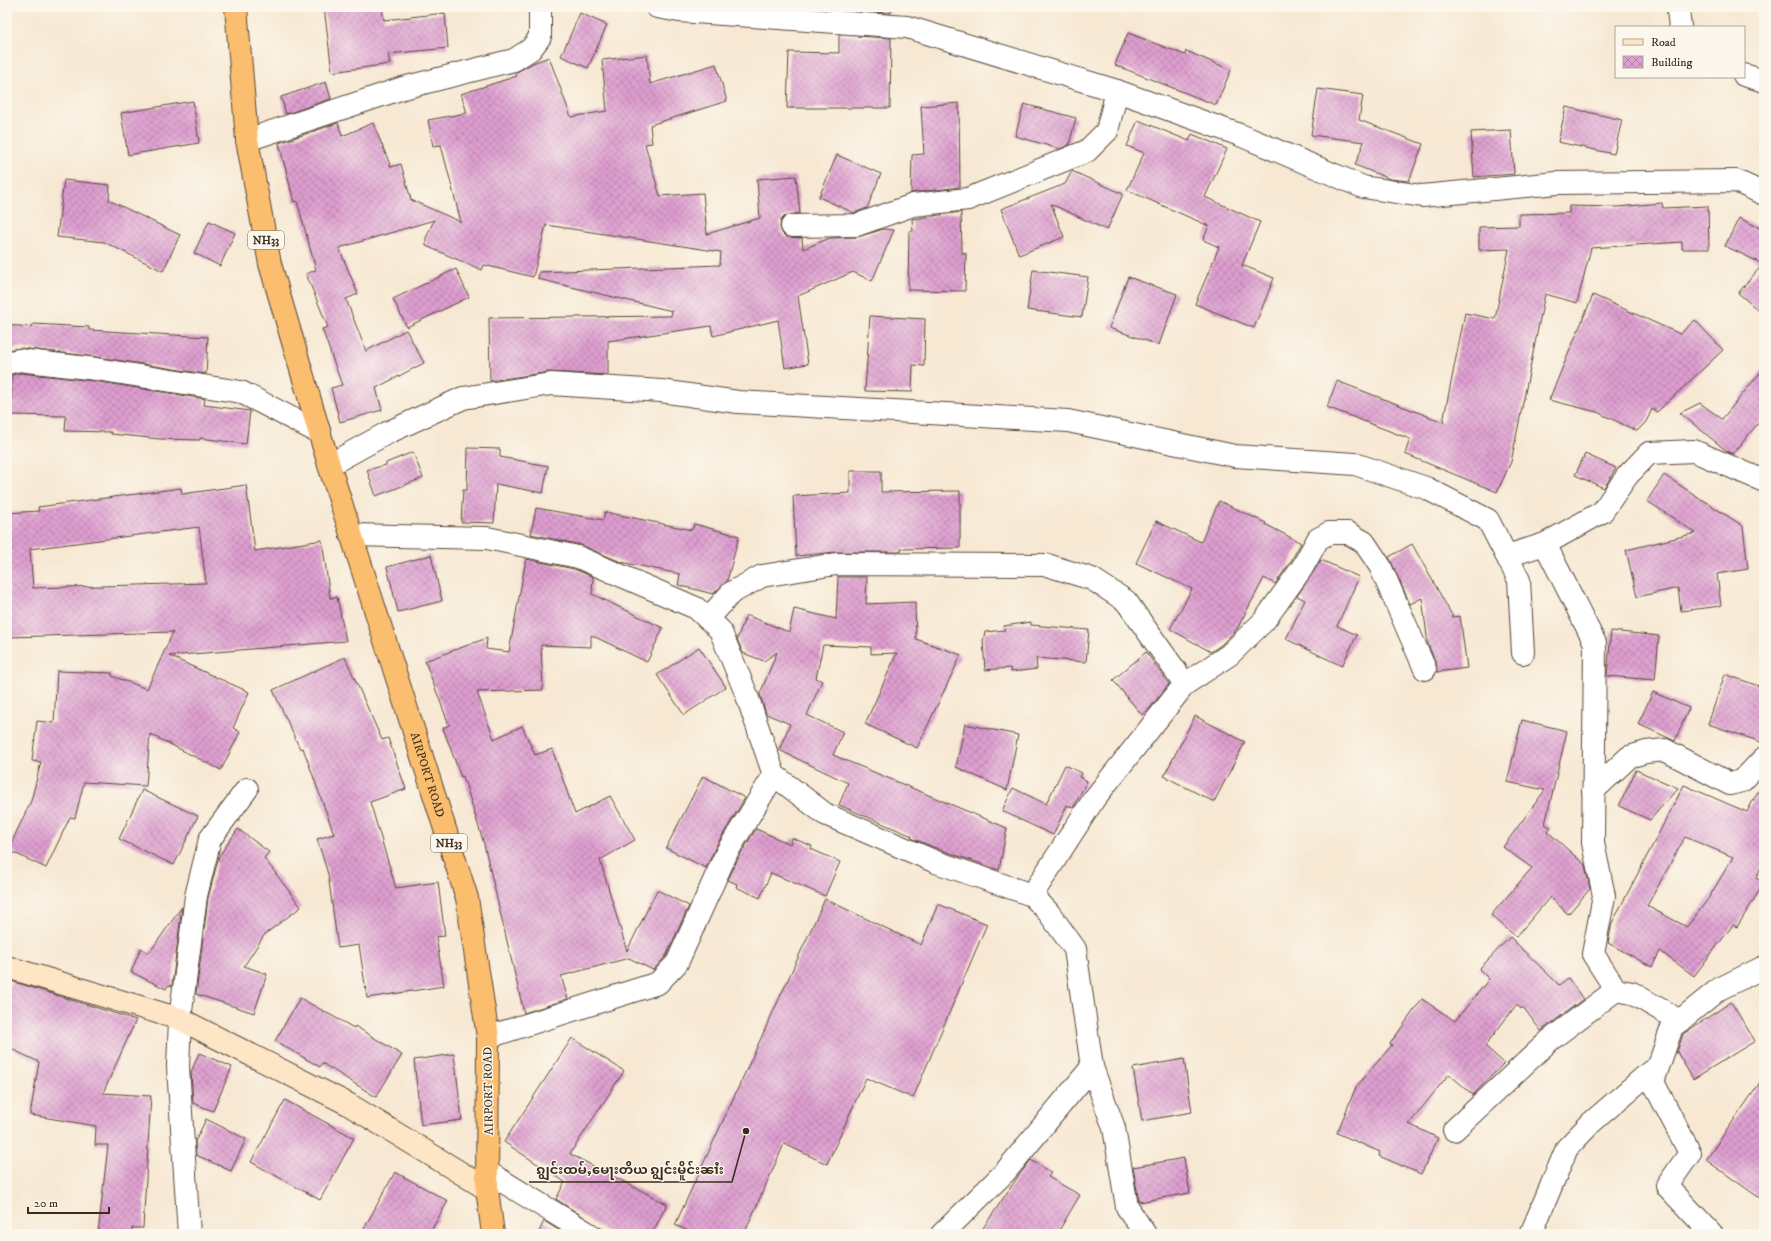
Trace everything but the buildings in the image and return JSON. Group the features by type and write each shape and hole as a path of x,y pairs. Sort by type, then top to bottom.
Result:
{"highway":[{"name":"NH33","path":"236,7 247,140 270,264 329,466"},
{"name":"AIRPORT ROAD","path":"329,466 467,898 488,1037 488,1181 493,1234"}],"street":[{"path":"247,140 403,88 514,60 531,49 540,37 540,7"},
{"path":"657,7 679,11 907,27 1117,91 1240,135 1363,187 1422,196 1557,183 1736,181 1764,194"},
{"path":"1745,75 1764,81"},
{"path":"792,226 857,225 913,205 968,200 1087,151 1107,131 1117,91"},
{"path":"7,363 19,360 89,368 241,392 320,433"},
{"path":"329,466 387,433 463,398 551,384 661,391 738,402 1068,421 1235,456 1355,464 1426,488 1488,520 1519,580 1524,653"},
{"path":"1507,556 1545,544 1602,512 1627,476 1649,453 1694,451 1764,482"},
{"path":"1032,895 1094,799 1185,684 1230,655 1264,621 1302,568 1318,539 1329,533 1348,533 1364,542 1380,566 1425,669"},
{"path":"351,535 487,538 578,557 696,608 720,630 746,693 774,775 825,814 936,862 1032,895 1049,913 1075,949 1092,1067 1114,1128 1127,1207 1145,1234"},
{"path":"1545,544 1595,643 1593,843 1604,896 1593,954 1616,990 1632,993 1680,1021"},
{"path":"708,619 731,593 762,576 836,564 1047,565 1092,579 1126,601 1185,684"},
{"path":"1593,791 1630,757 1646,752 1665,750 1730,784 1742,781 1764,758"},
{"path":"488,1037 658,983 677,963 727,852 774,775"},
{"path":"189,1234 178,1067 180,1019 196,896 210,840 247,789"},
{"path":"7,966 180,1019 348,1104 488,1181 589,1234"},
{"path":"1712,1234 1667,1186 1690,1154 1653,1082 1672,1027 1718,989 1764,967"},
{"path":"1454,1130 1550,1040 1616,990"},
{"path":"1531,1234 1568,1148 1592,1122 1658,1065"},
{"path":"942,1234 1005,1172 1092,1067"}],"place":[{"name":"ၵျွင်းထမ်ႇမေႃးတိယ ၵျွင်းမိူင်းၼၢႆး","path":"746,1131"}]}
